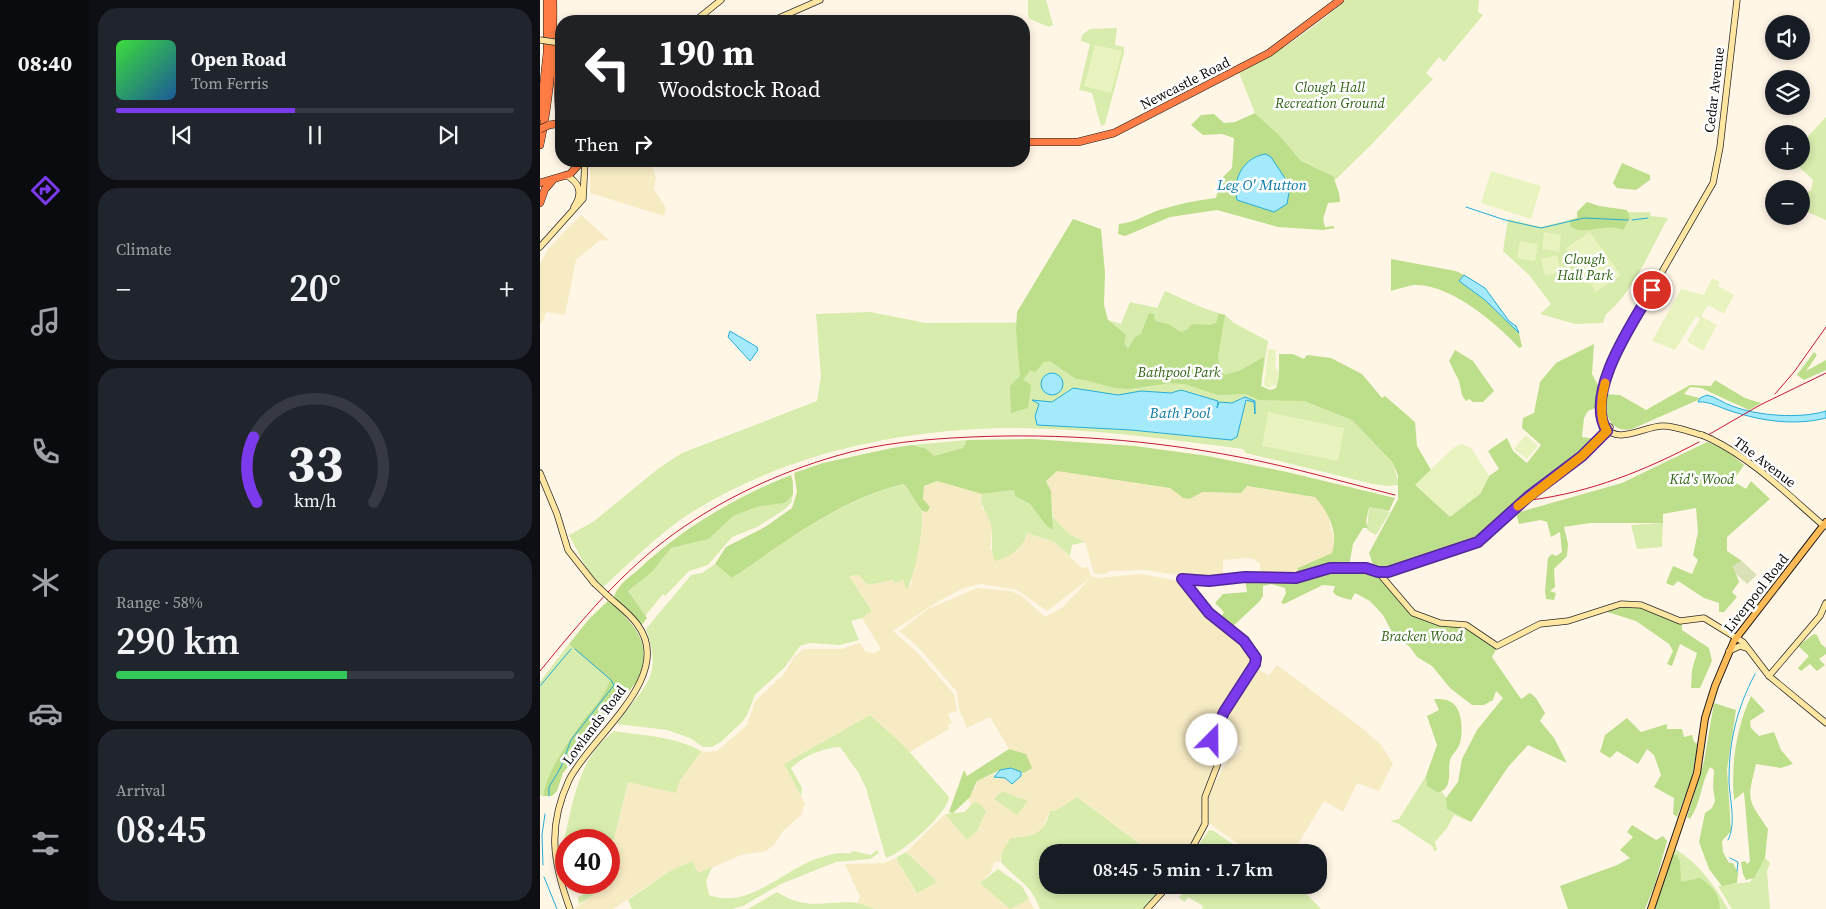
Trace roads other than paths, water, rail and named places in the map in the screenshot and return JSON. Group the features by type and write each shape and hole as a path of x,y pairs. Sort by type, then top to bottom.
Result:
{"highway":[{"path":"540,69 545,36 547,0"},
{"path":"540,117 546,53 547,0"},
{"path":"554,0 555,22"},
{"path":"540,145 546,120 552,56 554,0"},
{"name":"Newcastle Road","path":"1030,142 1078,142 1114,133 1269,53 1340,0"},
{"path":"540,129 555,124"},
{"path":"540,183 566,175 579,167"},
{"path":"540,203 546,187 554,179"}],"main road":[{"name":"Liverpool Road","path":"1651,909 1697,772 1705,718 1729,651 1736,637 1825,524"}],"street":[{"path":"702,15 721,0"},
{"path":"786,15 820,0"},
{"name":"Cedar Avenue","path":"1609,429 1603,415 1602,394 1611,364 1713,183 1720,147 1738,0"},
{"path":"540,40 555,42"},
{"path":"540,247 583,199 584,167"},
{"path":"566,175 577,184 580,193 579,199 567,217"},
{"name":"The Avenue","path":"1609,429 1625,435 1647,428 1664,426 1702,435 1733,450 1825,524"},
{"path":"1195,844 1205,824 1205,797 1218,760 1212,738 1224,712 1255,664 1256,658 1244,641 1209,613 1182,579 1209,581 1245,577 1291,578 1330,568 1366,568 1378,572 1404,567 1478,542 1529,496 1582,456 1609,429"},
{"name":"Lowlands Road","path":"540,472 542,484 557,514 568,550 594,583 641,630 648,652 641,684 579,763 561,800 554,849 556,869 570,909"},
{"path":"1378,572 1412,614 1440,623 1466,625 1497,646 1540,624 1568,621 1621,604 1641,606 1680,621 1704,618 1736,637 1750,650 1769,676 1826,723"},
{"path":"1769,676 1820,616 1826,603"},
{"path":"1729,651 1740,646 1750,650"},
{"path":"1147,909 1161,894"}],"water":[{"name":"Leg O' Mutton","path":"1266,154 1271,157 1290,186 1287,204 1274,212 1237,200 1236,184 1241,170 1251,159"},
{"path":"1464,275 1485,288 1509,321 1516,326 1519,333 1485,300 1459,281"},
{"path":"730,331 757,347 758,350 750,361 728,337"},
{"path":"1052,373 1060,376 1063,384 1060,392 1052,395 1044,392 1041,384 1044,376"},
{"name":"Bath Pool","path":"1073,388 1118,395 1141,391 1171,393 1181,390 1218,401 1217,408 1219,402 1232,403 1245,397 1255,401 1255,414 1254,402 1246,400 1237,437 1231,440 1131,430 1037,425 1035,416 1039,404 1032,400 1052,402"},
{"path":"1707,395 1732,406 1754,412 1792,416 1826,411 1826,418 1802,422 1766,420 1698,402 1700,398"},
{"path":"1011,768 1021,772 1021,776 1012,784 1005,778 994,777 1000,770"}],"waterway":[{"path":"1466,207 1505,220 1541,228 1584,218 1628,220"},
{"path":"1632,220 1648,218"},
{"path":"540,686 571,649"},
{"path":"549,796 549,787 561,767 571,740 614,685 611,680 575,649"},
{"path":"1728,840 1732,826 1729,779 1732,738 1743,699 1755,674"},
{"path":"543,865 542,835 545,814"},
{"path":"1730,858 1738,862 1737,871"},
{"path":"544,877 557,909"}],"railway":[{"path":"1775,394 1794,372 1826,327"},
{"path":"1708,435 1760,405 1826,373"},
{"path":"540,671 587,615 620,580 656,548 694,520 732,498 793,470 869,448 920,440 971,437 1038,436 1106,439 1173,446 1239,457 1395,495"},
{"path":"1531,500 1576,492 1597,486 1639,471 1699,442"}],"park label":[{"name":"Clough Hall Recreation Ground","path":"1330,95"},
{"name":"Clough Hall Park","path":"1585,268"},
{"name":"Bathpool Park","path":"1179,372"},
{"name":"Kid's Wood","path":"1702,479"},
{"name":"Bracken Wood","path":"1422,636"}]}
